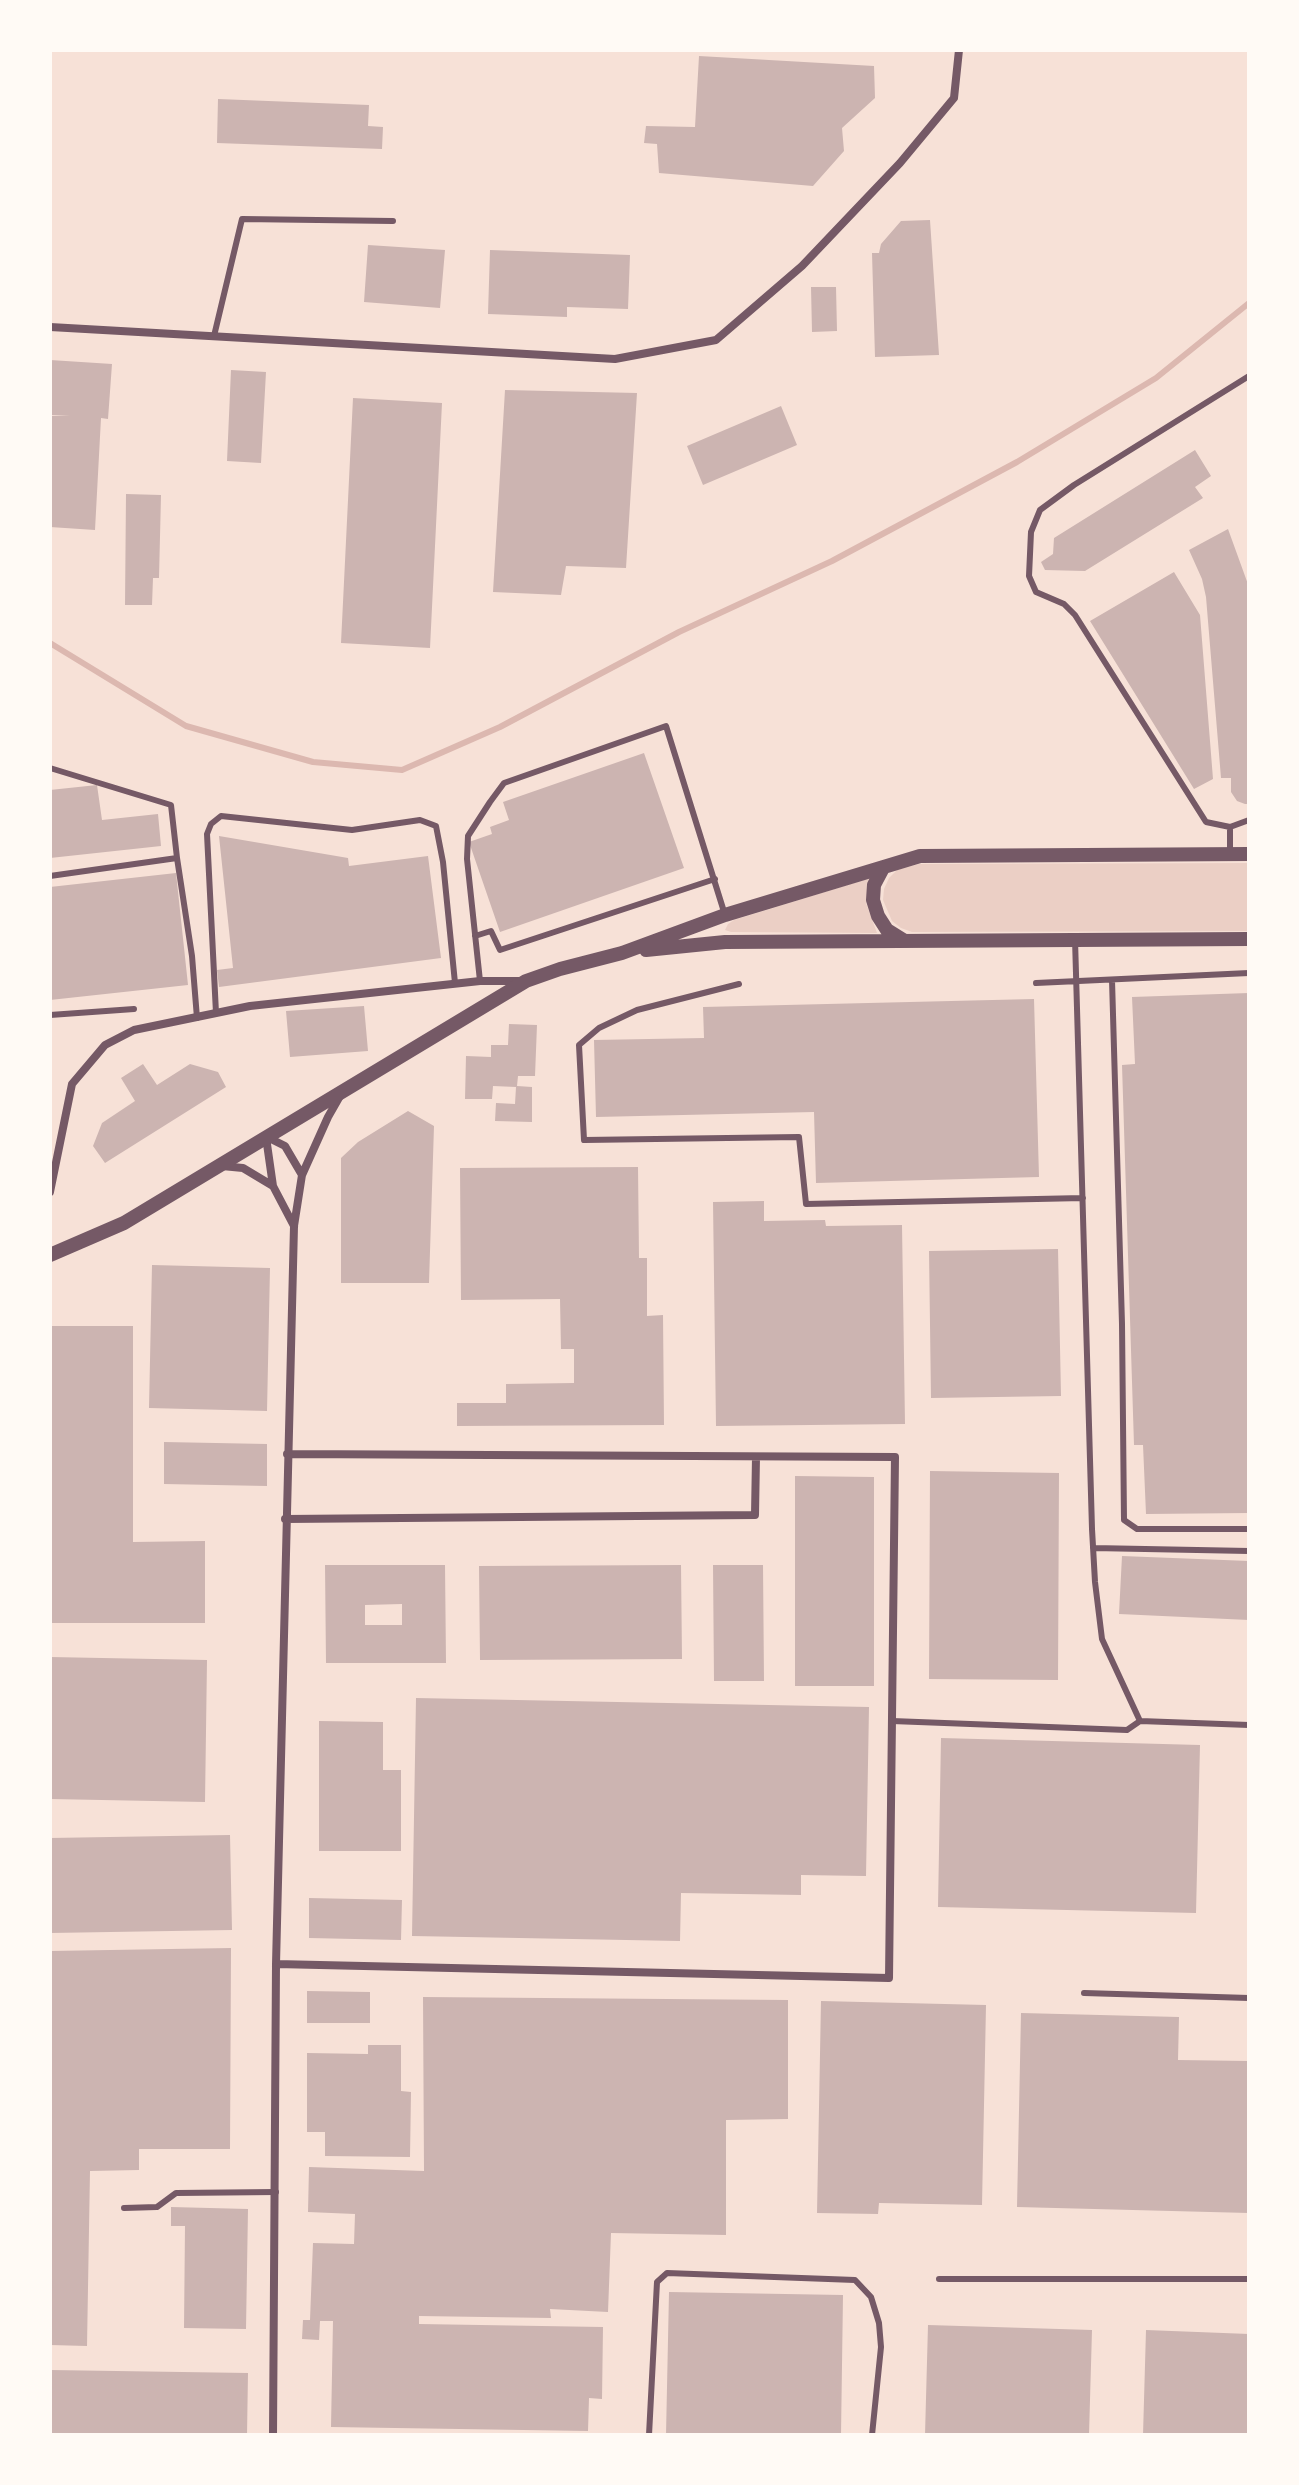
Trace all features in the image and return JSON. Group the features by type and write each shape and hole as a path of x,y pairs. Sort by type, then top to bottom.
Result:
{"street":[{"path":"50,327 615,359 716,340 802,266 918,141 954,98 959,50"},
{"path":"50,1255 124,1223 526,981 622,953 725,915 920,856 1249,854"},
{"path":"883,868 874,885 873,900 887,930 903,940"},
{"path":"622,953 725,942 1249,939"},
{"path":"50,1192 72,1084 105,1045 134,1030 250,1006 455,983 526,981"},
{"path":"273,2435 276,1964 294,1226 302,1175 328,1117 345,1089"},
{"path":"266,1137 285,1146 302,1175"},
{"path":"266,1137 273,1186 294,1226"},
{"path":"217,1166 243,1168 273,1186"},
{"path":"276,1964 889,1978 895,1457 287,1454"},
{"path":"285,1519 755,1515 756,1457"}],"lane":[{"path":"214,336 242,219 393,221"},
{"path":"1249,376 1074,485 1040,510 1031,532 1029,576 1036,592 1064,604 1075,615 1206,822 1230,827 1249,820"},
{"path":"480,981 467,859 468,836 504,783 666,726 725,915"},
{"path":"50,768 171,805 192,956 197,1018"},
{"path":"216,1013 207,834 211,824 221,816 352,830 420,820 436,826 443,862 455,983"},
{"path":"1230,827 1230,854"},
{"path":"50,876 177,858"},
{"path":"475,936 491,931 500,950 715,879"},
{"path":"1075,939 1093,1548 1102,1639 1140,1721"},
{"path":"1036,983 1249,973"},
{"path":"1112,980 1124,1520 1137,1529 1249,1529"},
{"path":"739,984 637,1010 599,1028 579,1045 584,1140 799,1137 806,1204 1083,1198"},
{"path":"50,1015 134,1009"},
{"path":"1093,1548 1249,1551"},
{"path":"892,1721 1127,1730 1140,1721 1249,1725"},
{"path":"1084,1993 1249,1998"},
{"path":"124,2208 157,2207 176,2193 276,2192"},
{"path":"649,2435 657,2282 667,2273 684,2273 855,2280 871,2297 879,2323 881,2347 872,2435"},
{"path":"939,2279 1249,2279"}],"shaded area":[{"path":"1249,863 1249,931 912,932 892,921 883,900 889,878 897,870 919,864"},
{"path":"870,878 866,903 877,933 725,930 734,920"}],"building":[{"path":"699,56 874,66 875,98 842,128 844,151 813,186 659,173 657,144 644,143 646,126 695,127"},
{"path":"218,99 369,105 368,126 383,127 382,149 217,143"},
{"path":"930,220 939,355 875,357 872,253 879,253 881,244 901,221"},
{"path":"368,245 445,250 440,308 364,302"},
{"path":"490,250 630,255 628,309 567,307 567,317 488,314"},
{"path":"811,287 836,287 837,331 812,332"},
{"path":"50,360 112,364 108,419 101,418 95,530 50,527 50,416 70,416 50,415"},
{"path":"231,370 266,372 261,463 227,461"},
{"path":"505,390 637,393 626,568 566,566 561,595 493,592"},
{"path":"353,398 442,403 430,648 341,643"},
{"path":"781,406 797,445 703,485 687,446"},
{"path":"1195,450 1211,476 1195,487 1203,498 1085,571 1045,570 1041,562 1053,554 1054,538"},
{"path":"126,494 161,495 159,578 153,578 152,605 125,605"},
{"path":"1228,529 1249,587 1249,804 1237,801 1231,792 1231,778 1221,778 1206,597 1189,550"},
{"path":"1174,572 1200,615 1213,779 1194,789 1090,621"},
{"path":"644,753 684,868 500,932 469,842 492,834 490,827 509,820 503,802"},
{"path":"97,785 102,820 158,814 161,846 50,858 50,790"},
{"path":"219,836 348,858 349,866 428,856 441,958 219,987 217,970 233,968"},
{"path":"176,873 188,985 50,1000 50,887"},
{"path":"1249,993 1249,1513 1146,1514 1143,1445 1134,1445 1122,1065 1135,1064 1132,997"},
{"path":"1034,999 1039,1177 816,1183 814,1112 596,1117 594,1040 704,1038 703,1007"},
{"path":"364,1006 368,1051 290,1057 286,1011"},
{"path":"509,1024 537,1025 535,1076 518,1076 517,1086 532,1087 532,1122 495,1121 496,1103 515,1104 516,1087 493,1086 492,1099 465,1099 466,1056 491,1057 491,1045 508,1045"},
{"path":"143,1064 157,1085 190,1064 218,1072 226,1087 105,1163 93,1146 102,1123 135,1101 121,1078"},
{"path":"408,1111 434,1126 429,1283 341,1283 341,1158 358,1142"},
{"path":"638,1167 639,1258 647,1258 647,1316 663,1315 664,1425 457,1426 457,1403 506,1403 506,1384 574,1383 574,1349 561,1349 560,1299 461,1300 460,1168"},
{"path":"764,1201 764,1221 825,1220 826,1226 902,1225 905,1424 716,1426 713,1202"},
{"path":"1058,1249 1061,1396 931,1398 929,1251"},
{"path":"152,1265 270,1268 267,1411 149,1408"},
{"path":"50,1326 133,1326 133,1542 205,1541 205,1623 50,1623"},
{"path":"164,1442 267,1444 267,1486 164,1484"},
{"path":"930,1471 1059,1473 1058,1680 929,1679"},
{"path":"795,1476 874,1477 874,1686 795,1686"},
{"path":"1122,1556 1249,1561 1249,1620 1119,1614"},
{"path":"325,1565 445,1565 446,1663 326,1663","holes":["402,1604 402,1625 365,1625 365,1605"]},
{"path":"681,1565 682,1659 480,1660 479,1566"},
{"path":"713,1565 763,1565 764,1681 714,1681"},
{"path":"50,1657 207,1660 205,1802 50,1799"},
{"path":"416,1698 869,1707 866,1876 801,1875 801,1895 681,1893 680,1941 412,1936"},
{"path":"319,1721 383,1722 383,1770 401,1770 401,1851 319,1851"},
{"path":"941,1738 1200,1745 1196,1913 938,1907"},
{"path":"230,1835 232,1930 50,1933 50,1838"},
{"path":"309,1898 402,1900 401,1940 309,1938"},
{"path":"231,1948 230,2149 139,2149 139,2170 90,2171 87,2346 50,2345 50,1951"},
{"path":"307,1991 370,1992 370,2023 307,2023"},
{"path":"423,1997 788,2000 788,2119 726,2120 726,2235 611,2233 608,2312 550,2309 551,2318 419,2316 419,2324 603,2327 602,2399 589,2398 588,2431 331,2427 333,2321 320,2321 319,2340 302,2339 303,2320 310,2320 313,2243 354,2244 355,2214 308,2212 309,2167 424,2171"},
{"path":"821,2001 986,2005 982,2205 879,2203 878,2214 817,2213"},
{"path":"1021,2013 1179,2017 1178,2060 1249,2061 1249,2213 1017,2207"},
{"path":"368,2045 401,2045 401,2091 411,2092 410,2157 325,2156 325,2132 307,2132 307,2053 368,2054"},
{"path":"171,2207 248,2209 246,2329 184,2328 185,2226 171,2226"},
{"path":"669,2292 843,2295 841,2435 666,2435"},
{"path":"928,2325 1092,2330 1089,2435 925,2435"},
{"path":"1146,2330 1249,2334 1249,2435 1143,2435"},
{"path":"50,2370 248,2373 247,2435 50,2435"}],"waterway":[{"path":"50,643 186,726 313,762 402,770 500,727 679,632 832,561 1017,462 1156,378 1249,303"}]}
